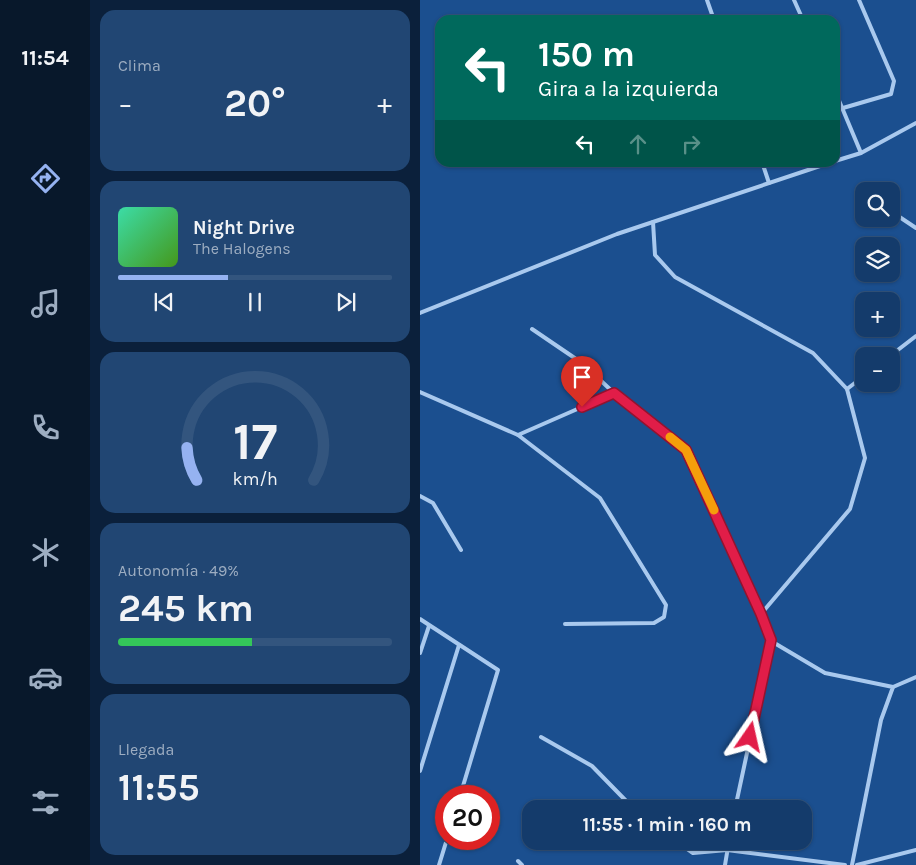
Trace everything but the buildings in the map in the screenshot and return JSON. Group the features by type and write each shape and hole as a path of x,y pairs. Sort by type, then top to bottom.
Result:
{"lane":[{"path":"707,0 712,15"},
{"path":"794,0 801,15"},
{"path":"843,108 891,94 894,81 859,0"},
{"path":"840,102 861,153"},
{"path":"840,160 861,153 916,123"},
{"path":"764,167 770,183"},
{"path":"420,313 617,234 818,167"},
{"path":"900,217 916,228"},
{"path":"653,222 655,255 675,278 813,353 847,389 866,458 850,509 761,614"},
{"path":"532,329 582,362 614,393 686,450 761,614 771,640 738,800"},
{"path":"900,348 916,336"},
{"path":"847,389 855,383"},
{"path":"420,392 518,435 600,498 666,605 664,617 654,623 565,624"},
{"path":"518,435 614,393"},
{"path":"420,496 433,503 461,550"},
{"path":"420,619 498,670 463,785"},
{"path":"420,653 429,626"},
{"path":"771,640 825,673 893,687 916,677"},
{"path":"420,771 459,645"},
{"path":"852,865 881,720 893,687"},
{"path":"540,738 592,766 625,800"},
{"path":"439,865 444,850"},
{"path":"688,850 693,854 727,850 845,865"},
{"path":"724,865 727,850"},
{"path":"857,865 916,850"},
{"path":"518,861 522,865"}],"slow traffic":[{"path":"670,437 686,450 714,510"}],"route":[{"path":"582,407 614,393 686,450 771,640 750,737"}]}
